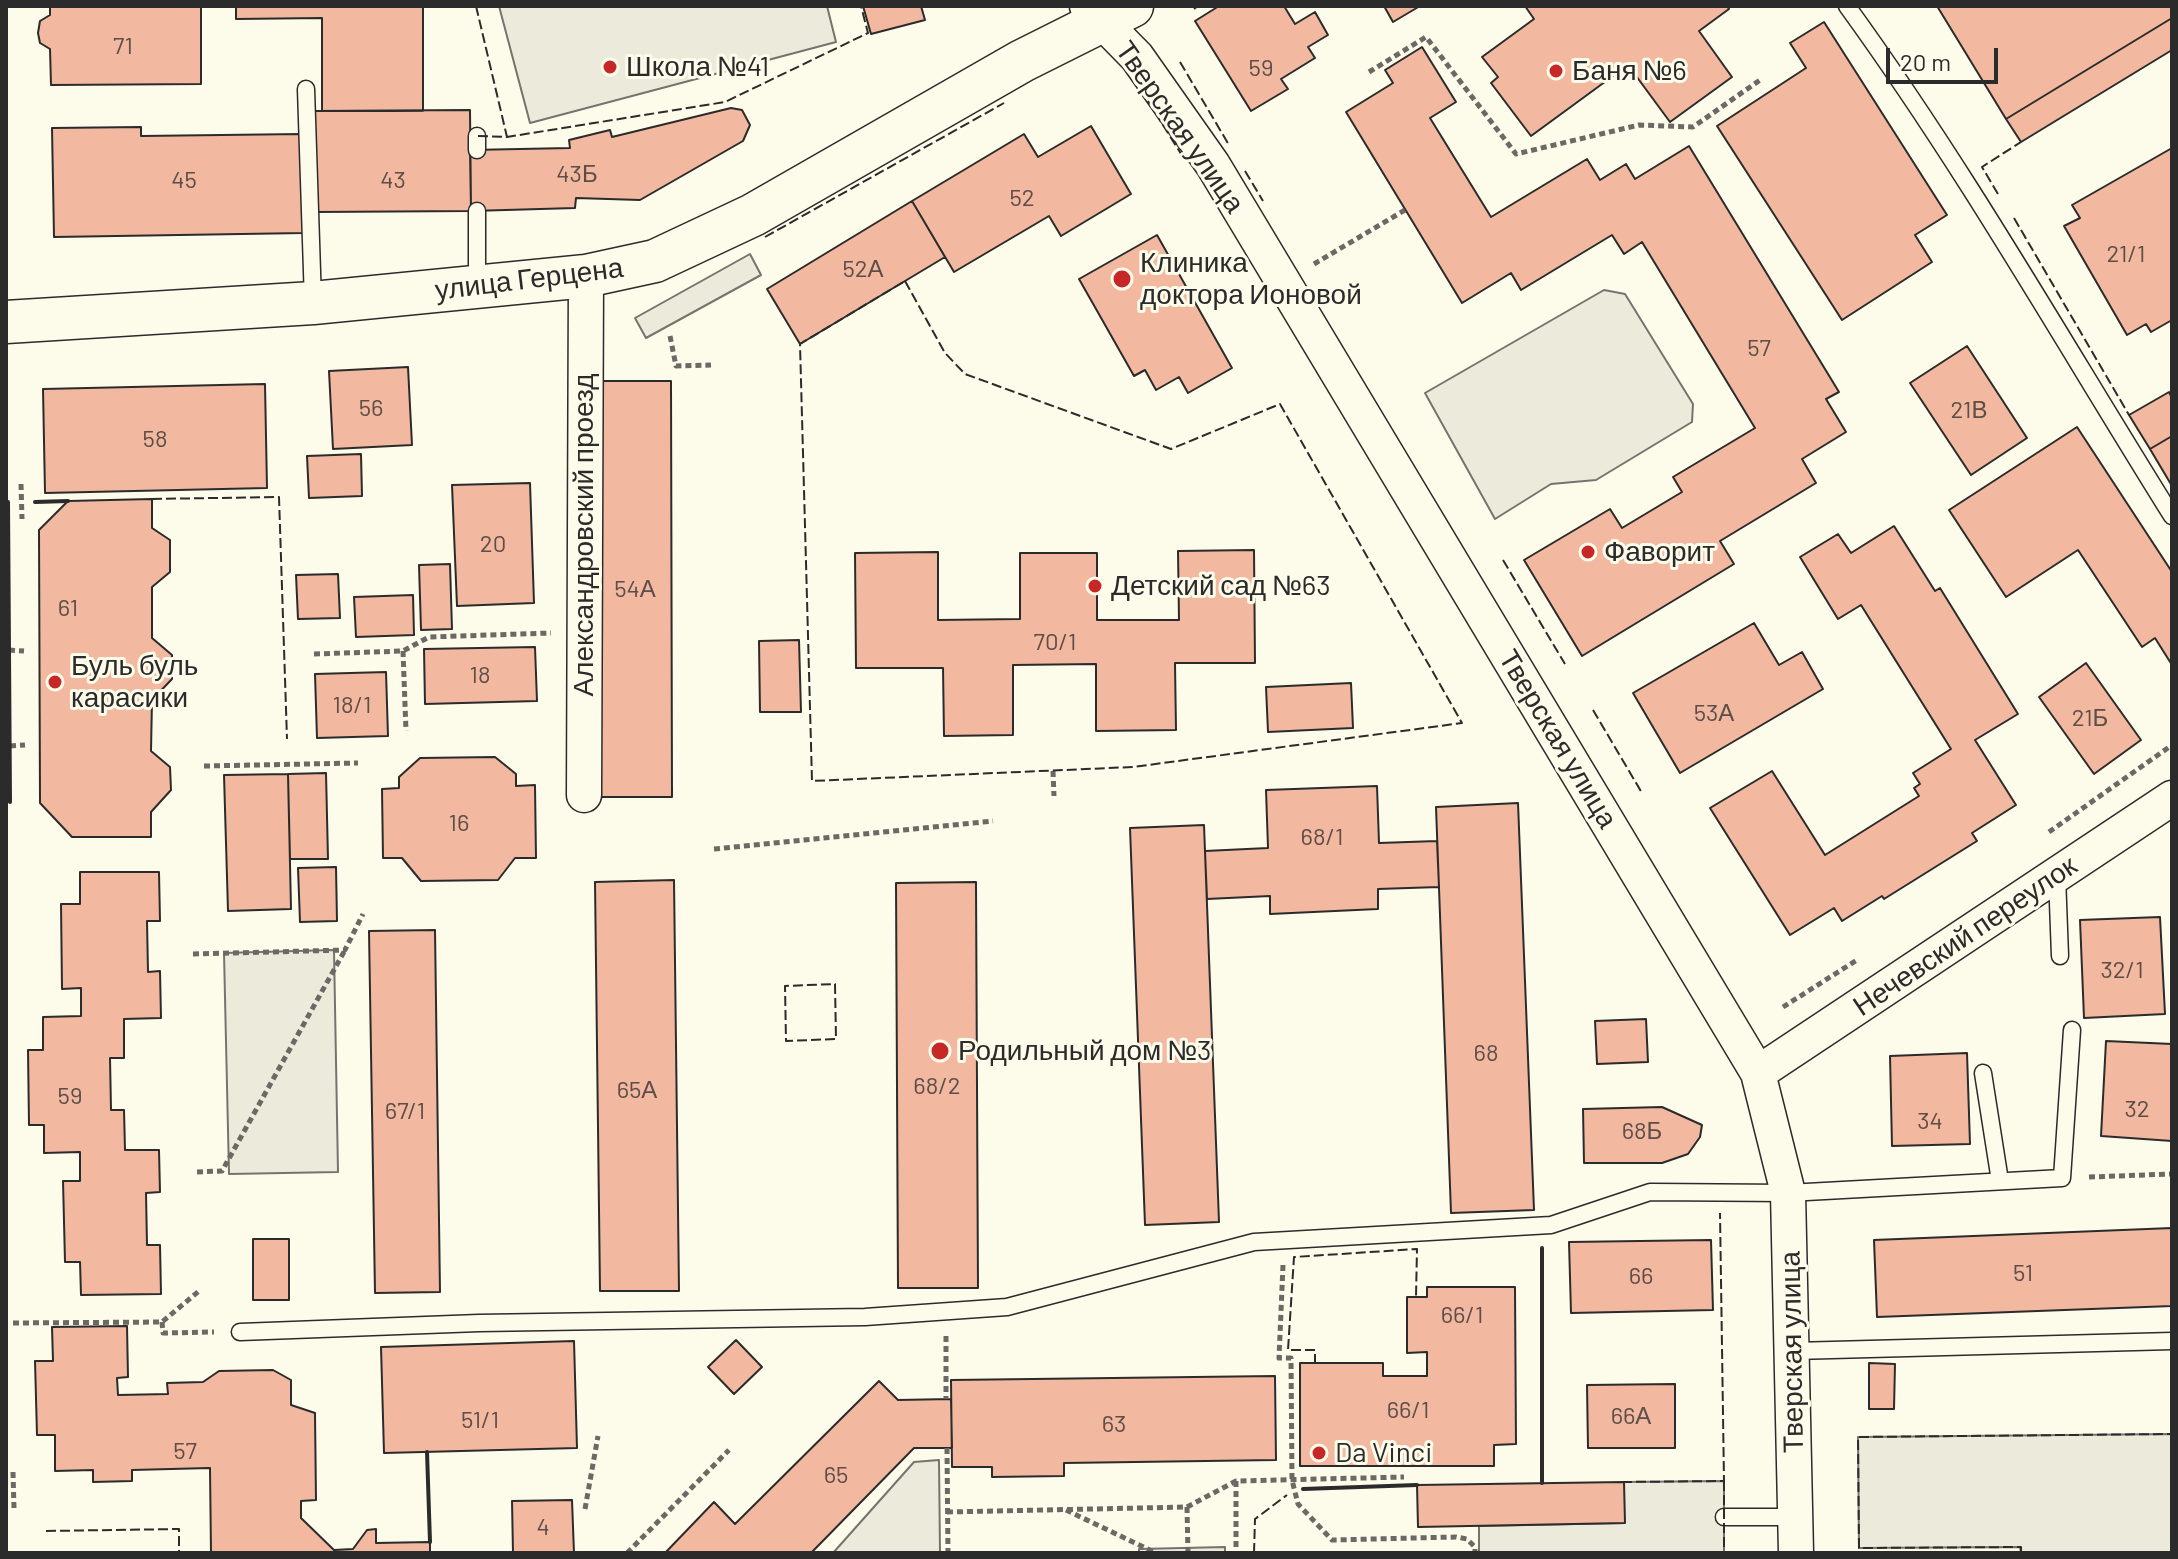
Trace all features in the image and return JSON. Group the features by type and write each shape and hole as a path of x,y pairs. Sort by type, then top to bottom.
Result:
{"street":[{"name":"улица Герцена","path":"6,322 313,303 586,276 655,261 753,215 1108,11"},
{"name":"Тверская улица","path":"1108,11 1213,165 1758,1073 1788,1193 1794,1351 1796,1553"},
{"name":"Александровский проезд","path":"584,795 586,276"},
{"name":"Нечевский переулок","path":"1758,1073 2172,798"}],"lane":[{"path":"1847,6 1918,105 1989,215 2172,516"},
{"path":"306,89 313,303"},
{"path":"477,211 477,287"},
{"path":"2057,874 2060,956"},
{"path":"240,1332 479,1323 865,1317 1007,1307 1254,1242 1551,1225 1650,1192 1788,1193 2062,1178 2072,1030"},
{"path":"1983,1073 2000,1181"},
{"path":"1794,1351 2172,1341"},
{"path":"1724,1517 1795,1517"}],"path":[{"path":"1369,72 1426,37 1516,154 1639,125 1693,127 1760,80"},
{"path":"1314,264 1405,210"},
{"path":"670,336 676,366 711,365"},
{"path":"21,484 22,519"},
{"path":"314,654 403,651 429,637 584,632"},
{"path":"9,650 24,651"},
{"path":"403,651 406,731"},
{"path":"10,746 25,745"},
{"path":"2047,834 2172,745"},
{"path":"204,766 358,763"},
{"path":"1053,771 1054,796"},
{"path":"714,849 993,821"},
{"path":"197,1172 222,1171 363,914"},
{"path":"193,954 345,950"},
{"path":"1783,1007 1863,956"},
{"path":"2115,1176 2172,1174"},
{"path":"1284,1241 1279,1358 1291,1358 1292,1480 1298,1504 1332,1540 1456,1537 1467,1539 1475,1547 1475,1553"},
{"path":"13,1323 162,1322 199,1291"},
{"path":"945,1311 946,1399"},
{"path":"162,1322 163,1333 240,1332"},
{"path":"585,1509 598,1436"},
{"path":"947,1448 948,1553"},
{"path":"627,1553 729,1450"},
{"path":"13,1472 14,1508"},
{"path":"947,1512 1187,1507 1236,1481 1404,1477"},
{"path":"1236,1481 1236,1553"},
{"path":"1187,1507 1188,1553"},
{"path":"1065,1510 1156,1553"}],"shaded area":[{"path":"499,6 827,6 836,42 530,123"},
{"path":"750,254 761,275 646,338 635,318"},
{"path":"1604,290 1625,294 1693,404 1692,422 1596,480 1551,484 1495,519 1425,393"},
{"path":"6,529 10,802 6,802"},
{"path":"334,950 338,1172 229,1174 224,953"},
{"path":"2172,1434 2172,1553 2021,1553 2020,1547 1859,1548 1858,1437"},
{"path":"939,1460 940,1553 833,1553 914,1462"},
{"path":"1724,1481 1724,1553 1479,1553 1479,1526 1624,1523 1624,1482"},
{"path":"1225,1547 1225,1553 1139,1553 1139,1549"}],"building":[{"path":"50,6 201,6 201,84 51,85 50,49 40,43 38,33 40,21 50,15"},
{"path":"236,6 423,6 423,111 322,111 322,18 236,19"},
{"path":"863,6 921,6 925,20 871,34"},
{"path":"1219,6 1284,6 1295,24 1315,12 1328,35 1308,47 1315,58 1281,79 1288,89 1251,111 1195,21"},
{"path":"1384,6 1420,6 1393,22"},
{"name":"Баня №6","path":"1525,6 1727,6 1729,9 1699,31 1732,77 1670,122 1628,65 1531,136 1491,83 1498,77 1482,57 1534,19"},
{"path":"1937,6 2172,6 2172,18 2006,119"},
{"path":"2172,18 2172,50 2021,142 2006,119"},
{"path":"1824,22 1947,215 1915,235 1932,262 1842,320 1717,126 1806,68 1790,43"},
{"path":"1422,47 1456,102 1430,118 1491,217 1587,159 1600,180 1626,164 1635,179 1689,146 1839,392 1826,399 1846,432 1802,459 1816,483 1720,541 1734,564 1582,656 1524,560 1610,509 1622,528 1682,492 1673,477 1755,428 1642,242 1624,254 1612,235 1521,290 1511,273 1462,303 1346,112 1393,83 1385,70"},
{"path":"731,108 742,110 750,125 743,141 640,200 576,198 575,208 471,211 470,150 570,148 569,140 610,130 612,137"},
{"path":"470,110 471,211 315,212 314,111"},
{"path":"1091,126 1131,194 1061,236 1049,216 954,272 912,201 1024,134 1038,157"},
{"path":"141,127 141,136 302,134 304,233 54,237 52,128"},
{"path":"2172,148 2172,320 2151,332 2146,324 2127,335 2064,226 2080,218 2072,205"},
{"path":"912,201 945,257 800,344 767,289"},
{"path":"1157,235 1232,368 1188,393 1179,377 1156,390 1145,370 1134,376 1079,279"},
{"path":"1967,346 2027,438 1971,475 1910,383"},
{"path":"408,367 412,445 333,449 329,371"},
{"path":"598,381 671,381 672,797 599,797"},
{"path":"265,384 267,488 45,493 43,389"},
{"path":"2169,392 2172,398 2172,436 2150,449 2129,415"},
{"path":"2077,427 2172,572 2172,665 2155,638 2142,647 2078,550 2006,597 1949,510"},
{"path":"2172,436 2172,486 2150,449"},
{"path":"361,454 362,496 309,498 307,456"},
{"path":"530,483 534,603 457,606 452,485"},
{"path":"152,499 152,528 170,540 170,572 152,587 152,638 172,655 172,679 152,700 151,751 170,767 171,790 151,812 151,837 72,837 40,803 39,530 68,501"},
{"path":"1894,526 1935,591 1940,588 2018,714 1975,740 2016,805 1972,833 1977,841 1884,899 1882,896 1842,921 1834,908 1790,935 1710,808 1772,771 1825,855 1919,796 1914,788 1920,784 1913,773 1951,749 1861,605 1838,619 1800,557 1838,534 1851,553"},
{"path":"1254,550 1255,663 1175,663 1176,730 1096,731 1096,664 1013,665 1013,735 944,736 943,668 856,668 855,553 938,552 938,620 1020,619 1020,553 1097,553 1097,620 1179,620 1178,551"},
{"path":"450,564 452,629 421,630 419,565"},
{"path":"338,574 340,618 298,619 296,575"},
{"path":"413,595 414,635 356,637 354,597"},
{"path":"1754,623 1779,665 1802,652 1823,689 1680,773 1633,693"},
{"path":"799,640 801,712 760,712 759,641"},
{"path":"535,647 537,701 425,704 424,649"},
{"path":"2086,663 2141,740 2094,774 2039,697"},
{"path":"386,672 388,736 317,738 315,674"},
{"path":"1351,683 1353,728 1268,732 1266,687"},
{"path":"495,757 516,774 516,786 535,785 536,858 515,858 498,880 421,881 402,858 383,858 382,789 399,788 399,777 420,758"},
{"path":"326,773 328,859 290,859 288,774"},
{"path":"288,774 291,909 228,911 224,775"},
{"path":"1377,786 1379,843 1437,841 1439,887 1378,889 1378,909 1270,914 1270,896 1207,899 1205,851 1268,848 1266,790"},
{"path":"1518,803 1534,1210 1451,1213 1436,807"},
{"path":"1204,825 1219,1222 1145,1225 1130,828"},
{"path":"336,867 337,921 300,922 298,868"},
{"path":"80,872 159,872 160,921 147,921 148,972 160,971 161,1018 124,1019 124,1058 110,1058 111,1110 124,1110 125,1150 159,1150 160,1192 146,1193 147,1245 160,1245 161,1294 81,1295 80,1262 65,1262 63,1181 80,1181 80,1152 44,1153 44,1125 29,1125 28,1050 43,1050 43,1017 81,1016 81,988 62,989 61,904 80,904"},
{"path":"674,880 679,1291 600,1291 595,882"},
{"path":"976,882 978,1288 898,1288 896,883"},
{"path":"2160,917 2165,1014 2084,1018 2080,920"},
{"path":"435,930 440,1292 375,1293 369,931"},
{"path":"1646,1019 1648,1062 1597,1064 1595,1021"},
{"path":"2106,1041 2172,1044 2172,1141 2101,1136"},
{"path":"1967,1053 1970,1144 1892,1146 1890,1056"},
{"path":"1662,1107 1702,1125 1700,1137 1688,1154 1662,1163 1584,1163 1583,1109"},
{"path":"2172,1228 2172,1306 1877,1317 1874,1240"},
{"path":"253,1239 289,1239 289,1300 253,1300"},
{"path":"1711,1240 1713,1310 1571,1313 1569,1242"},
{"path":"1427,1287 1515,1287 1516,1444 1494,1445 1494,1466 1300,1466 1300,1363 1383,1363 1383,1376 1427,1376 1427,1352 1407,1353 1407,1297 1427,1297"},
{"path":"127,1326 128,1377 117,1378 118,1395 168,1394 167,1383 203,1382 219,1371 273,1370 291,1380 291,1405 315,1413 316,1500 301,1501 301,1518 334,1550 353,1549 367,1530 376,1529 376,1543 430,1542 430,1553 211,1553 210,1468 132,1470 132,1481 93,1482 93,1470 55,1471 55,1435 37,1435 35,1361 53,1361 52,1327"},
{"path":"736,1340 762,1367 734,1394 708,1367"},
{"path":"574,1341 577,1448 384,1453 381,1347"},
{"path":"1869,1363 1895,1364 1894,1409 1869,1409"},
{"path":"1275,1376 1276,1460 1064,1463 1064,1476 992,1477 992,1467 952,1467 951,1380"},
{"path":"879,1381 898,1400 951,1399 952,1448 914,1448 811,1553 665,1553 714,1502 735,1524"},
{"path":"1675,1384 1675,1448 1588,1448 1587,1385"},
{"path":"1624,1482 1625,1523 1418,1527 1417,1485"},
{"path":"572,1500 574,1553 513,1553 512,1501"}],"fence":[{"path":"476,6 507,137"},
{"path":"478,136 507,137 725,102 868,33 861,6"},
{"path":"1194,9 1198,6"},
{"path":"1180,62 1229,145"},
{"path":"1148,101 1183,157"},
{"path":"765,237 1004,103"},
{"path":"1998,194 1982,167 2021,142"},
{"path":"1245,171 1263,201"},
{"path":"2014,218 2129,415"},
{"path":"905,281 945,353 965,374 1171,449 1280,404 1462,723 1133,767 812,781 800,344 905,281"},
{"path":"152,499 279,497 287,739"},
{"path":"1503,560 1565,664"},
{"path":"1593,710 1642,793"},
{"path":"835,984 836,1039 786,1041 785,986 835,984"},
{"path":"1622,1482 1724,1481 1720,1213"},
{"path":"1315,1364 1315,1350 1288,1350 1294,1257 1417,1249 1416,1297"},
{"path":"2021,1553 2021,1547 1859,1548 1858,1437 2172,1434"},
{"path":"1724,1481 1724,1553"},
{"path":"1254,1553 1255,1519 1287,1495"},
{"path":"46,1531 179,1529 179,1553"}],"wall":[{"path":"35,502 68,501"},
{"path":"8,502 10,802"},
{"path":"1542,1248 1542,1483"},
{"path":"427,1452 430,1542"},
{"path":"1303,1489 1417,1485"}],"place":[{"name":"Школа №41","path":"610,67"},
{"name":"Баня №6","path":"1556,71"},
{"name":"Клиника доктора Ионовой","path":"1122,279"},
{"name":"Фаворит","path":"1588,552"},
{"name":"Детский сад №63","path":"1095,586"},
{"name":"Буль буль карасики","path":"55,682"},
{"name":"Родильный дом №3","path":"940,1051"},
{"name":"Da Vinci","path":"1319,1453"}]}
